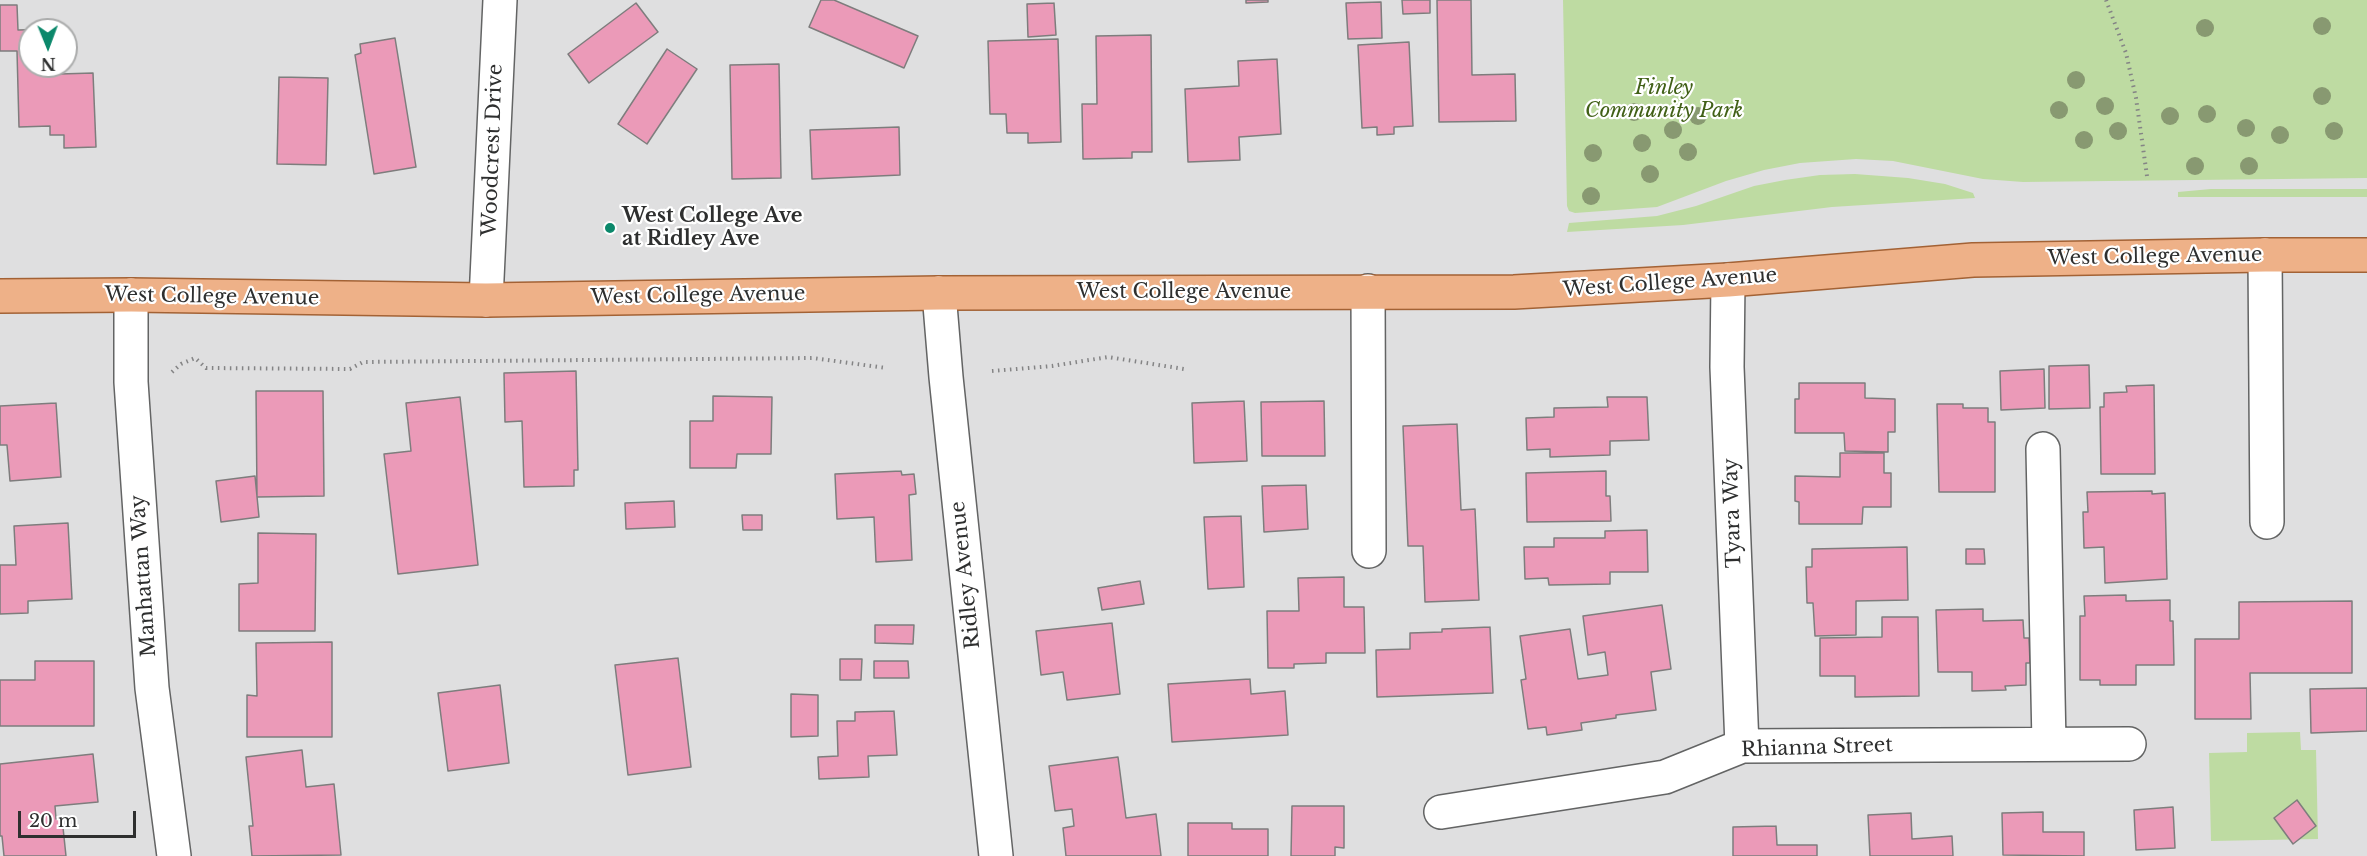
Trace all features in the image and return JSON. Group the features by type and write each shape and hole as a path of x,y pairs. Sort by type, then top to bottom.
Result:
{"main road":[{"name":"West College Avenue","path":"0,296 131,295 486,300 939,293 1514,292 1728,280 1973,260 2367,255"}],"street":[{"name":"Woodcrest Drive","path":"486,300 500,0"},
{"path":"2265,255 2267,522"},
{"name":"Tyara Way","path":"1728,280 1727,367 1742,746"},
{"path":"1368,291 1369,551"},
{"name":"Ridley Avenue","path":"939,293 945,377 996,856"},
{"name":"Manhattan Way","path":"131,295 131,382 152,688 174,856"},
{"path":"2043,449 2049,744"},
{"name":"Rhianna Street","path":"1441,812 1665,777 1742,746 2129,744"}],"path":[{"path":"2106,0 2126,53 2136,98 2147,176"},
{"path":"992,371 1052,366 1108,357 1184,369"},
{"path":"172,372 195,358 206,368 350,369 363,362 813,358 886,369"}],"green space":[{"name":"Finley Community Park","path":"1563,0 2367,0 2367,178 2023,182 1983,179 1893,161 1856,159 1800,163 1764,170 1726,181 1657,207 1575,213 1569,211 1567,206"},
{"path":"1855,174 1908,178 1945,184 1973,193 1975,198 1832,207 1683,225 1567,232 1569,223 1657,216 1696,206 1754,186 1820,175"},
{"path":"2211,189 2367,189 2367,197 2178,197 2178,192"},
{"path":"2300,732 2301,750 2316,750 2318,839 2211,841 2209,753 2247,752 2247,733"}],"building":[{"path":"821,0 834,0 918,36 904,68 809,27"},
{"path":"1246,0 1268,0 1268,2 1246,3"},
{"path":"1402,0 1430,0 1430,13 1403,14"},
{"path":"1437,0 1471,0 1472,75 1515,74 1516,121 1439,122"},
{"path":"1381,2 1382,38 1348,39 1346,3"},
{"path":"636,3 658,32 589,83 568,54"},
{"path":"1054,3 1056,35 1028,37 1027,4"},
{"path":"0,5 17,5 18,78 78,78 78,73 93,73 96,147 64,148 64,135 50,135 50,126 19,127 17,51 0,51"},
{"path":"1151,35 1152,152 1132,152 1132,158 1083,159 1082,104 1097,104 1096,36"},
{"path":"395,38 416,167 374,174 355,55 361,53 360,44"},
{"path":"1058,39 1061,142 1028,143 1028,133 1007,133 1006,114 990,114 988,41"},
{"path":"1409,42 1413,126 1394,127 1394,134 1377,135 1377,127 1362,128 1358,45"},
{"path":"667,49 697,69 647,144 618,124"},
{"path":"1277,59 1281,134 1239,137 1240,160 1188,162 1185,89 1239,86 1238,61"},
{"path":"779,64 781,178 732,179 730,65"},
{"path":"279,77 328,78 326,165 277,164"},
{"path":"899,127 900,175 812,179 810,130"},
{"path":"2089,365 2090,408 2049,409 2049,366"},
{"path":"2044,369 2045,408 2001,410 2000,371"},
{"path":"576,371 578,470 574,470 574,486 524,487 522,421 505,422 504,373"},
{"path":"1799,383 1865,383 1865,398 1895,399 1895,432 1888,432 1888,452 1845,451 1844,433 1795,433 1795,399 1799,399"},
{"path":"2154,385 2155,474 2101,474 2100,407 2104,407 2104,393 2127,392 2126,386"},
{"path":"256,391 323,391 324,496 257,497"},
{"path":"713,396 772,397 771,454 737,454 736,468 690,468 690,421 713,421"},
{"path":"460,397 478,565 398,574 384,454 411,451 406,403"},
{"path":"1607,397 1647,397 1649,440 1610,441 1610,455 1550,457 1550,449 1527,450 1526,418 1554,417 1554,408 1608,407"},
{"path":"1244,401 1247,461 1194,463 1192,403"},
{"path":"1324,401 1325,456 1262,456 1261,402"},
{"path":"56,403 61,477 10,481 7,445 0,445 0,406"},
{"path":"1937,404 1963,404 1963,408 1988,408 1988,422 1995,422 1995,492 1939,492"},
{"path":"1457,424 1461,510 1475,509 1479,600 1425,602 1423,546 1408,546 1403,426"},
{"path":"1840,453 1884,453 1884,473 1891,473 1891,507 1863,507 1862,524 1799,524 1799,502 1795,501 1795,476 1840,477"},
{"path":"901,471 902,475 914,474 916,494 909,495 912,560 876,562 874,517 837,519 835,474"},
{"path":"1606,471 1606,496 1610,496 1611,521 1527,522 1526,473"},
{"path":"255,476 259,517 221,522 216,481"},
{"path":"1306,485 1308,529 1264,532 1262,486"},
{"path":"2152,491 2152,494 2165,493 2167,579 2105,583 2104,547 2084,548 2083,512 2088,512 2087,492"},
{"path":"674,501 675,527 626,529 625,503"},
{"path":"742,515 762,515 762,530 743,530"},
{"path":"1241,516 1244,587 1208,589 1204,517"},
{"path":"68,523 72,599 28,601 28,613 0,614 0,565 16,565 14,526"},
{"path":"1647,530 1648,572 1610,572 1610,584 1549,585 1548,578 1525,579 1524,547 1554,547 1554,538 1605,538 1605,531"},
{"path":"258,533 316,534 315,631 239,631 239,584 258,583"},
{"path":"1907,547 1908,600 1856,601 1856,635 1815,636 1813,603 1807,603 1806,567 1812,567 1812,549"},
{"path":"1966,549 1984,549 1985,564 1966,564"},
{"path":"1344,577 1344,607 1364,607 1365,653 1326,653 1326,663 1294,664 1294,668 1268,668 1267,611 1299,611 1298,578"},
{"path":"1140,581 1144,604 1102,610 1098,588"},
{"path":"2126,595 2126,601 2170,600 2174,665 2136,665 2136,685 2100,685 2100,680 2080,680 2080,616 2085,616 2084,596"},
{"path":"2352,601 2352,673 2250,673 2251,719 2195,719 2195,639 2239,639 2239,602"},
{"path":"1662,605 1671,669 1651,672 1656,710 1616,715 1616,718 1581,723 1582,730 1547,735 1546,727 1528,729 1521,680 1526,679 1520,636 1570,629 1578,679 1608,675 1605,652 1588,655 1583,616"},
{"path":"1983,609 1983,621 2023,620 2024,638 2029,638 2030,663 2026,663 2026,685 2005,686 2006,690 1972,691 1972,672 1938,672 1936,610"},
{"path":"1882,617 1918,617 1919,696 1855,697 1855,676 1820,676 1820,638 1882,637"},
{"path":"1112,623 1120,694 1067,700 1063,672 1041,675 1036,631"},
{"path":"875,625 914,625 913,644 875,643"},
{"path":"1490,627 1493,693 1377,697 1376,650 1410,649 1410,633"},
{"path":"332,642 332,737 247,737 247,695 257,696 256,643"},
{"path":"678,658 691,767 628,775 615,665"},
{"path":"840,659 862,659 861,680 840,680"},
{"path":"35,661 94,661 94,726 0,726 0,680 35,680"},
{"path":"874,661 908,661 909,678 874,678"},
{"path":"1250,679 1251,694 1285,691 1288,735 1172,742 1168,684"},
{"path":"500,685 509,763 448,771 438,693"},
{"path":"2367,688 2367,731 2311,733 2310,689"},
{"path":"791,694 818,695 818,736 791,737"},
{"path":"894,711 897,755 868,756 869,777 819,779 818,757 838,756 837,721 855,721 855,712"},
{"path":"302,750 306,787 334,784 341,855 252,856 249,826 253,826 246,757"},
{"path":"93,754 98,802 55,806 56,819 62,818 66,856 4,856 2,836 0,836 0,764"},
{"path":"1118,757 1126,818 1156,814 1161,856 1066,856 1063,828 1074,826 1072,809 1055,811 1049,766"},
{"path":"2297,800 2316,826 2293,844 2274,818"},
{"path":"1292,806 1344,806 1344,848 1335,847 1335,856 1291,856"},
{"path":"2173,807 2175,848 2136,850 2134,810"},
{"path":"2043,812 2043,832 2084,832 2084,856 2003,855 2002,813"},
{"path":"1911,813 1912,839 1952,836 1953,856 1870,856 1868,815"},
{"path":"1188,823 1232,823 1232,829 1268,829 1268,856 1188,856"},
{"path":"1776,826 1777,845 1817,845 1817,856 1733,856 1733,827"}],"place":[{"name":"West College Ave at Ridley Ave","path":"610,228"}]}
